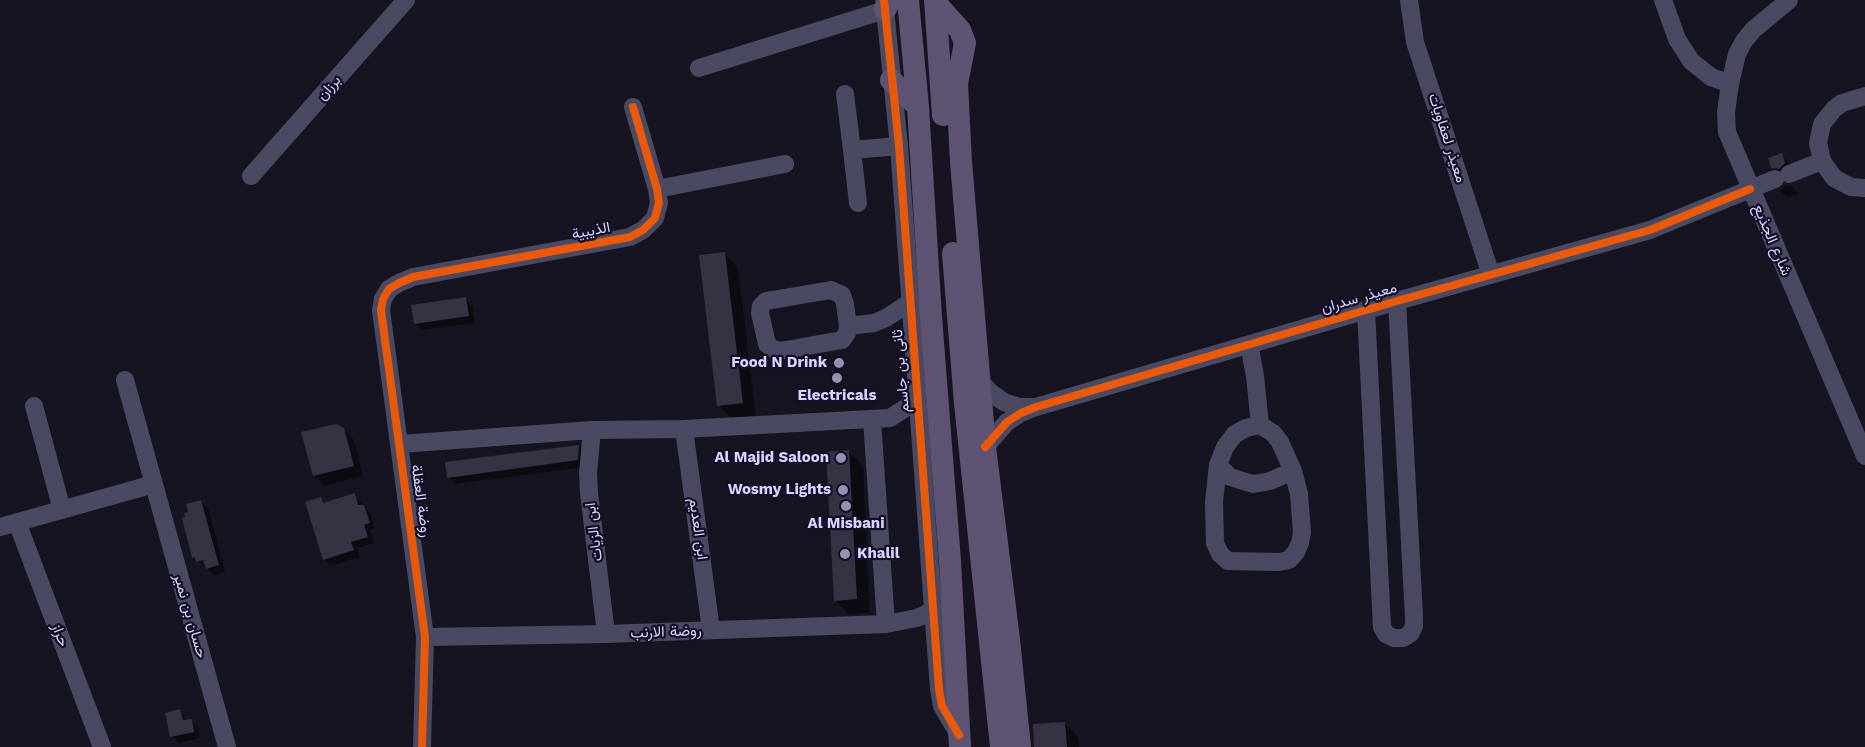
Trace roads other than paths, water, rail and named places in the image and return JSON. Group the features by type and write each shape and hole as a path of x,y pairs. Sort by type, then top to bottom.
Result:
{"main road":[{"name":"ثانى بن جاسم","path":"908,0 918,107 950,561 959,741"},
{"path":"935,1 960,30 964,43 958,71 957,95 985,447 1020,747"},
{"path":"935,1 964,403 1001,747"},
{"path":"891,80 918,107"}],"street":[{"name":"برزان","path":"251,176 406,0"},
{"name":"معيذر لعفاويات","path":"1409,0 1415,42 1491,275"},
{"path":"1663,0 1677,39 1691,61 1711,76 1730,84"},
{"name":"شارع الجذيع","path":"1789,0 1753,30 1737,54 1726,112 1727,132 1865,456"},
{"path":"699,68 886,3"},
{"name":"ثانى بن جاسم","path":"886,3 891,80 899,146 940,699 959,741"},
{"path":"845,94 858,202"},
{"path":"1865,96 1842,103 1827,116 1819,133 1819,153 1834,178 1851,187 1865,188"},
{"name":"الذيبية","path":"413,278 630,237 644,230 655,218 659,203 633,107"},
{"path":"852,150 899,146"},
{"name":"معيذر سدران","path":"985,447 1007,422 1036,407 1397,301 1650,230 1822,161"},
{"path":"657,189 785,164"},
{"name":"روضة العقلة","path":"413,278 399,282 389,289 383,299 381,310 425,637 422,747"},
{"path":"831,290 842,296 848,326 842,340 836,343 780,351 767,344 760,313 766,301 831,290"},
{"path":"1366,310 1382,627 1386,634 1394,638 1402,638 1410,634 1414,626 1397,301"},
{"path":"848,326 874,323 893,315 909,303"},
{"path":"874,323 912,339"},
{"path":"1249,344 1260,425"},
{"name":"حسان بن نمير","path":"125,381 227,747"},
{"name":"معيذر سدران","path":"980,381 1004,402 1020,407 1036,407"},
{"path":"1370,383 1402,382"},
{"path":"890,418 910,405 916,395"},
{"path":"34,406 62,510"},
{"path":"890,418 913,433 921,444"},
{"name":"روضة العقلة","path":"400,444 592,430 684,429 890,418"},
{"path":"872,420 886,624"},
{"path":"1260,425 1273,433 1280,442 1293,471 1299,494 1302,532 1296,552 1289,560 1239,563 1228,561 1220,554 1215,543 1215,490 1218,465 1225,447 1235,434 1246,428 1260,425"},
{"name":"ابن العديم","path":"684,429 711,630"},
{"name":"ابن الزيات","path":"592,430 588,473 589,493 606,634"},
{"path":"1218,465 1230,477 1253,484 1270,481 1293,471"},
{"path":"9,525 154,484"},
{"path":"1375,485 1407,484"},
{"name":"حراز","path":"9,525 102,747"},
{"name":"روضة الارنب","path":"425,637 606,634 886,624 906,621 926,614 933,608"},
{"path":"906,621 934,634"}],"place":[{"name":"Food N Drink","path":"839,363"},
{"name":"Electricals","path":"837,378"},
{"name":"Al Majid Saloon","path":"841,458"},
{"name":"Wosmy Lights","path":"843,490"},
{"name":"Al Misbani","path":"846,506"},
{"name":"Khalil","path":"845,554"}]}
